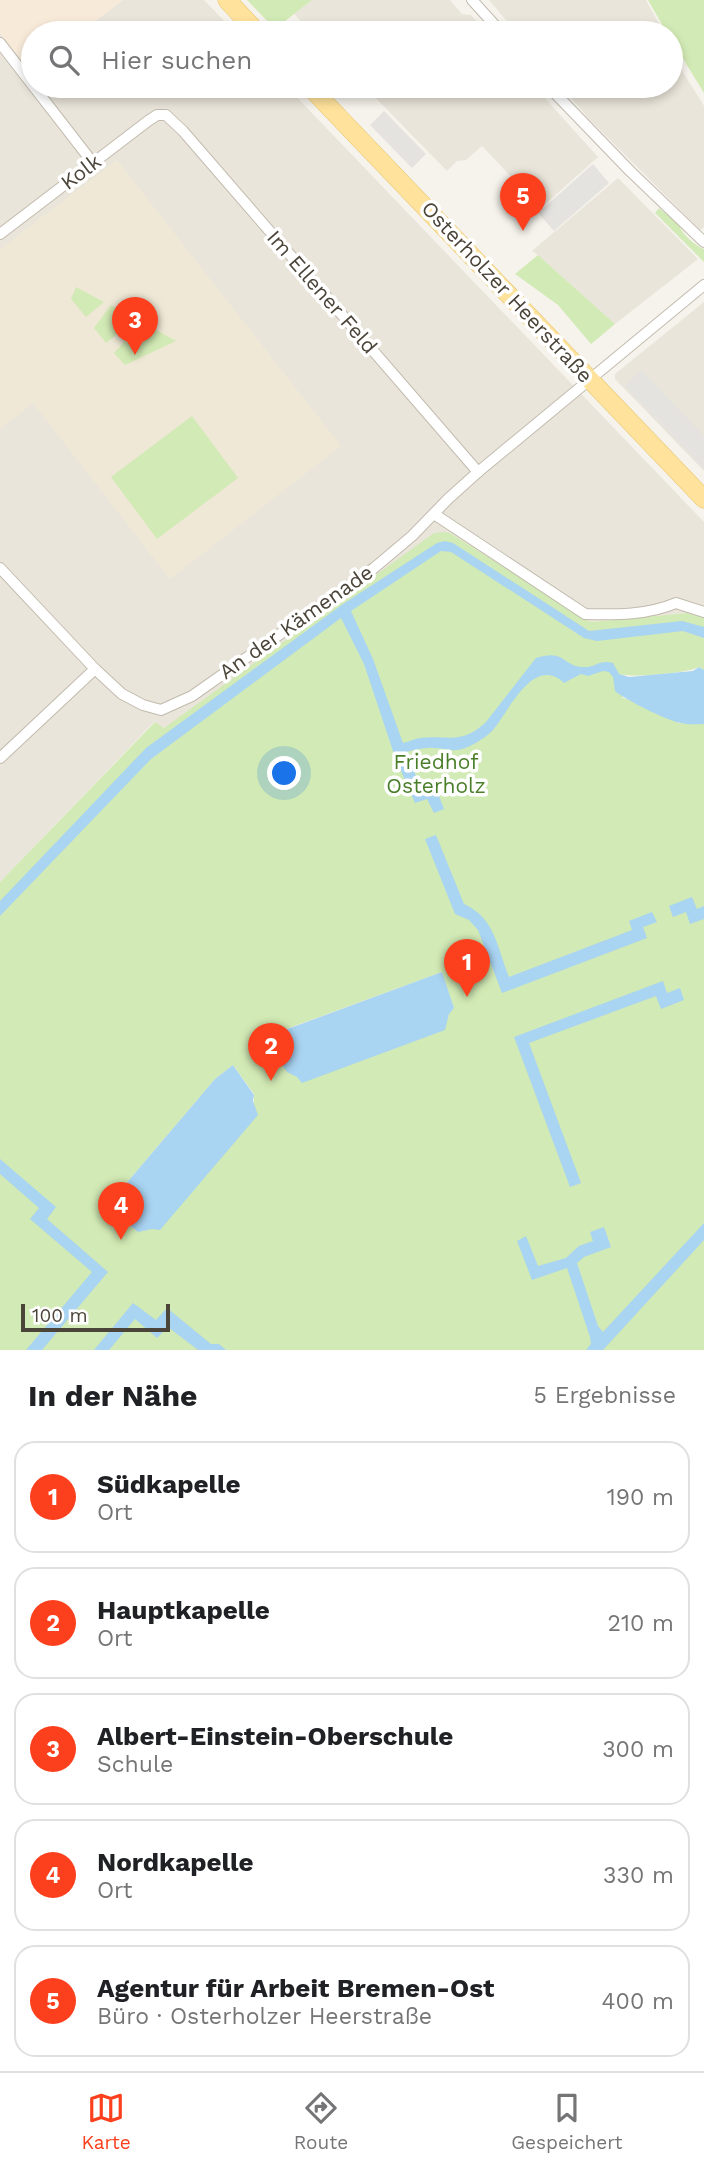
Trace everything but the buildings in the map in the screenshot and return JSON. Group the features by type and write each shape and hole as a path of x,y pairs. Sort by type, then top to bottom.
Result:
{"main road":[{"path":"227,0 247,21"},
{"name":"Osterholzer Heerstraße","path":"320,98 704,499"}],"street":[{"path":"472,0 491,21"},
{"path":"0,43 21,70"},
{"path":"43,98 93,163"},
{"path":"560,98 704,242"},
{"name":"Kolk","path":"0,234 148,121 164,114"},
{"name":"Im Ellener Feld","path":"164,114 191,140 478,472"},
{"name":"An der Kämenade","path":"0,568 122,694 143,705 161,710 192,696 374,568 412,536 478,472 704,285"},
{"path":"434,514 585,614 610,615 660,610 676,603 704,612"},
{"path":"0,758 95,669"}],"shaded area":[{"path":"0,0 123,0 95,21 21,21 21,61 0,33"},
{"path":"123,0 204,0 224,21 95,21"},
{"path":"312,0 450,0 462,14 471,15 476,21 301,21 294,14"},
{"path":"489,0 646,0 658,21 507,21"},
{"path":"0,33 21,61 21,98 298,98 704,522 704,618 687,613 591,622 450,533 164,728 154,722 0,882"},
{"path":"683,72 704,106 704,227 700,230 571,98 683,98"},
{"path":"376,98 545,98 598,157 541,208 482,146 466,160 457,161 447,171"},
{"path":"384,111 426,154 412,168 370,125"},
{"path":"117,160 341,446 170,579 33,403 0,429 0,249"},
{"path":"593,164 609,183 554,231 538,213"},
{"path":"618,178 698,259 615,324 532,251"},
{"path":"704,302 704,471 615,379 615,374"},
{"path":"641,370 704,436 704,469 625,386"}],"green space":[{"path":"247,0 312,0 285,21 267,21"},
{"path":"648,0 704,0 704,93 683,59 683,21 660,21"},
{"path":"659,208 675,218 686,236 704,249 704,262 655,213"},
{"path":"538,255 615,324 591,344 558,305 515,274"},
{"path":"76,287 104,302 86,317 71,299"},
{"path":"111,305 136,319 106,343 94,328"},
{"path":"142,322 176,341 125,365 114,353"},
{"path":"192,416 238,478 157,539 111,477"},
{"name":"Friedhof Osterholz","path":"434,533 450,533 591,622 687,613 704,618 704,670 699,667 660,674 619,674 623,698 679,723 704,724 704,1350 0,1350 0,882 155,722 164,728","holes":["442,972 449,1014 446,1022 297,1077 291,1073 281,1031","233,1065 254,1094 254,1107 152,1229 144,1229 107,1206 215,1079"]}],"water":[{"path":"437,543 453,543 589,631 682,621 704,627 704,638 683,631 597,641 584,638 451,552 441,551 351,611 373,659 403,743 420,738 454,738 470,734 486,722 536,658 553,655 578,666 613,663 619,674 629,677 693,671 699,667 704,670 704,724 675,722 637,704 615,691 613,677 609,672 603,671 588,676 581,674 564,683 553,676 542,676 523,689 493,730 476,743 457,750 426,748 406,752 421,788 434,783 444,809 434,813 427,799 415,803 395,757 364,664 341,618 151,759 0,916 0,901 146,748 343,604"},
{"path":"436,835 464,904 489,925 509,977 632,930 629,921 652,912 657,922 643,927 647,938 502,993 478,930 469,920 455,914 425,839"},
{"path":"692,897 697,909 704,906 704,919 690,924 686,912 673,917 669,906"},
{"path":"442,972 454,1008 449,1014 445,1030 302,1083 287,1072 266,1041 282,1031"},
{"path":"663,981 667,993 680,988 684,1000 661,1009 656,996 529,1043 581,1183 570,1187 514,1037"},
{"path":"233,1065 254,1095 253,1101 258,1115 160,1230 138,1232 107,1206 215,1079"},
{"path":"0,1159 56,1207 47,1219 108,1272 42,1350 26,1350 92,1272 30,1219 39,1208 0,1174"},
{"path":"704,1223 704,1240 603,1350 586,1350 591,1344 590,1337 567,1268 532,1280 517,1241 526,1236 538,1266 566,1258 579,1246 593,1241 590,1232 604,1227 611,1247 584,1257 577,1263 598,1326 603,1332"},
{"path":"133,1303 156,1320 167,1308 211,1344 219,1344 226,1350 198,1350 168,1327 157,1338 135,1319 109,1350 94,1350"}],"place":[{"name":"Agentur für Arbeit Bremen-Ost","path":"523,231"},
{"name":"Albert-Einstein-Oberschule","path":"135,355"},
{"name":"Südkapelle","path":"467,997"},
{"name":"Hauptkapelle","path":"271,1081"},
{"name":"Nordkapelle","path":"121,1240"}]}
